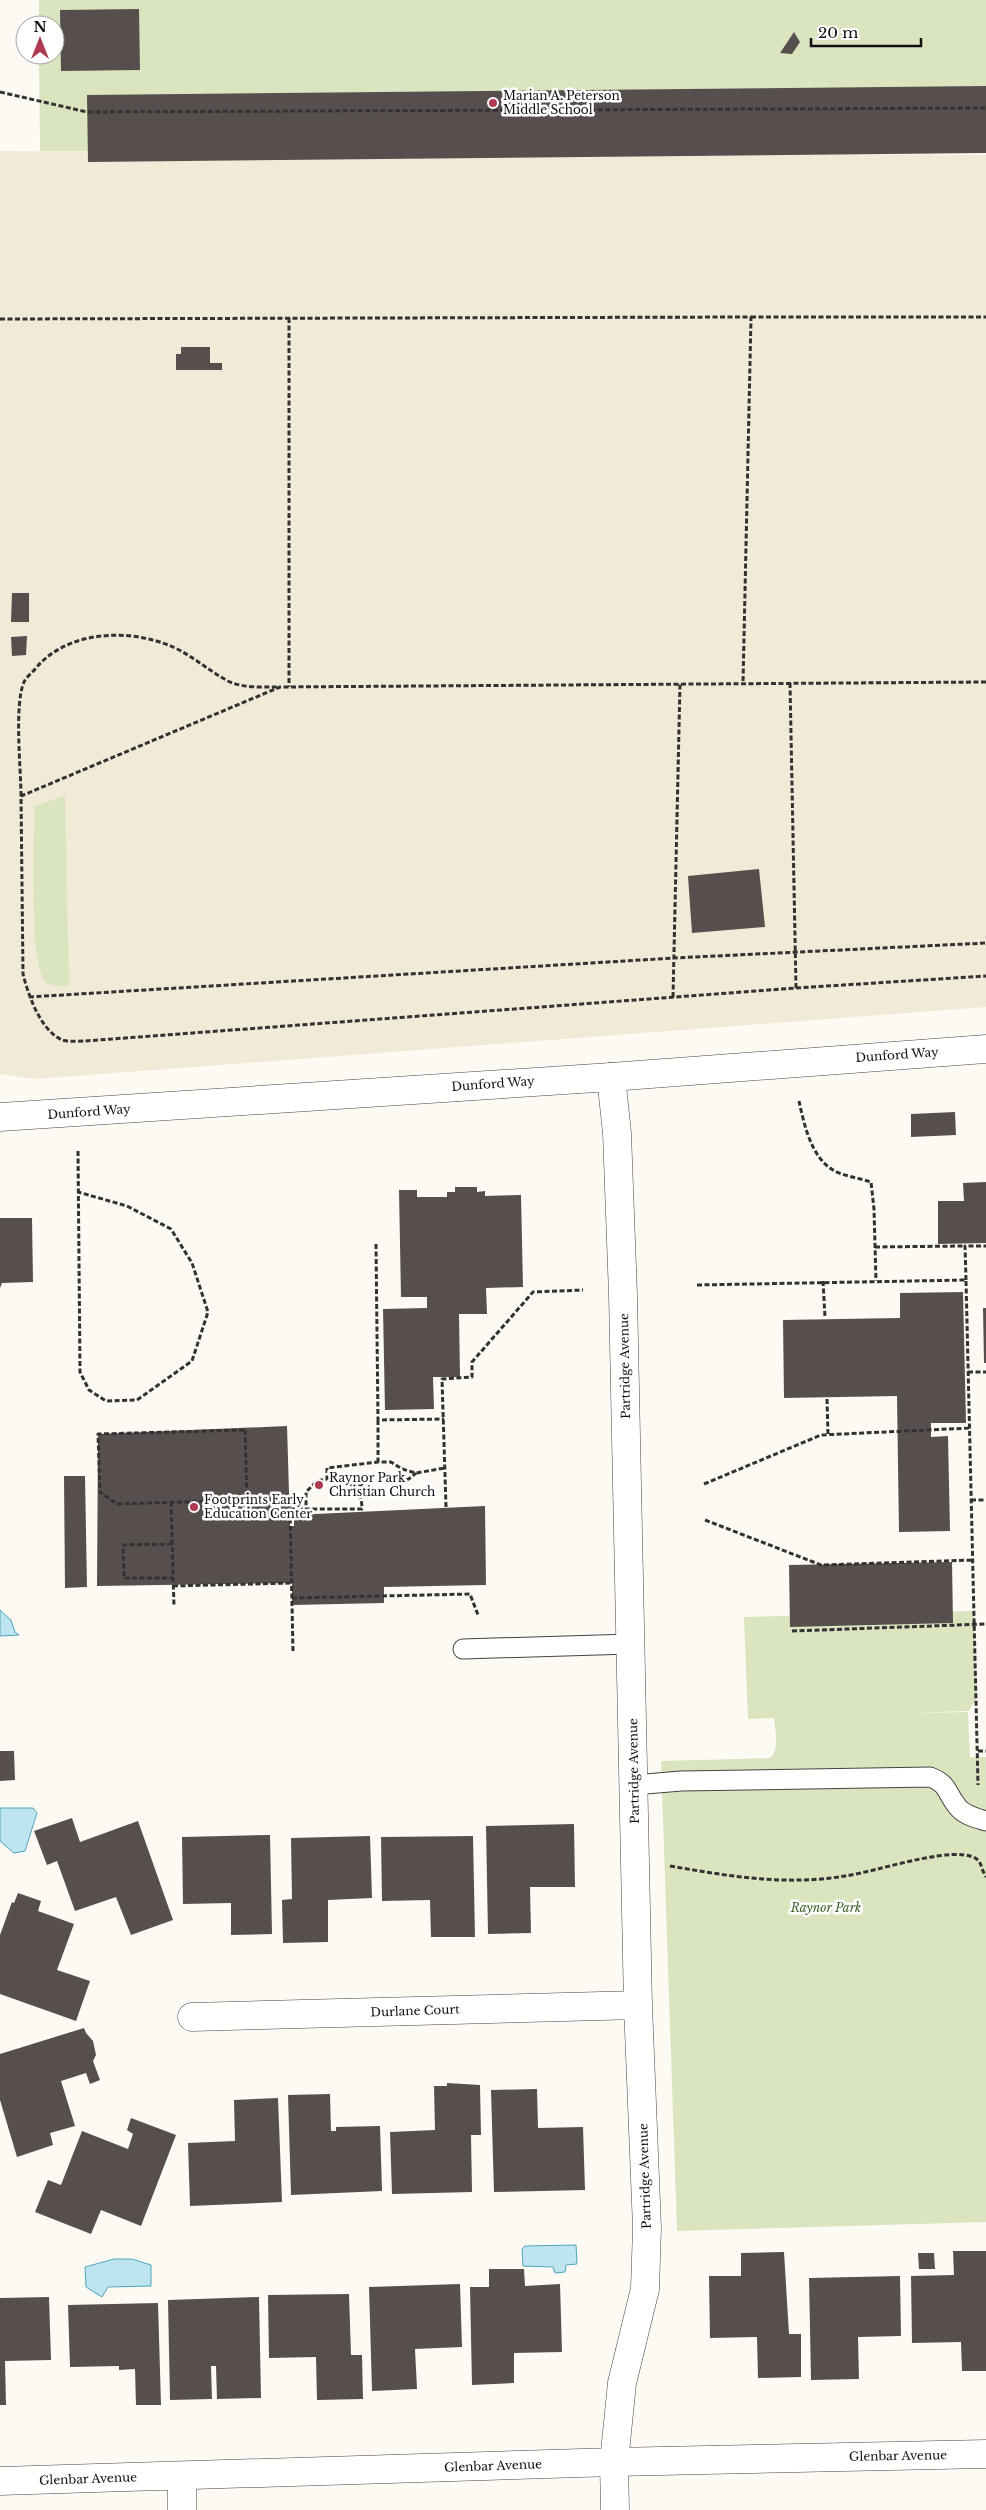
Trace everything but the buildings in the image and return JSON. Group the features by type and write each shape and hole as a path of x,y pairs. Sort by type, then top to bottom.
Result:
{"street":[{"name":"Dunford Way","path":"0,1117 611,1077 986,1049"},
{"name":"Partridge Avenue","path":"611,1077 617,1133 623,1295 638,2005 647,2228 642,2308 622,2383 614,2462 615,2510"},
{"name":"Durlane Court","path":"192,2018 638,2005"},
{"name":"Glenbar Avenue","path":"0,2481 614,2462 986,2454"},
{"path":"182,2476 182,2510"}],"lane":[{"path":"463,1648 631,1644"},
{"path":"634,1785 681,1781 930,1777 940,1781 949,1791 957,1807 982,1820"}],"path":[{"path":"0,92 87,112 986,108"},
{"path":"742,684 751,317"},
{"path":"0,319 986,317"},
{"path":"288,318 289,686"},
{"path":"986,682 250,686 229,682 206,665 172,647 134,636 98,636 72,642 44,658 24,682 20,707 23,974 29,997 44,1024 62,1040 85,1041 796,988 986,976"},
{"path":"673,997 680,684"},
{"path":"790,684 796,988"},
{"path":"21,796 280,686"},
{"path":"29,997 674,958 986,944"},
{"path":"799,1101 802,1119 818,1156 833,1170 871,1182 876,1281"},
{"path":"78,1151 78,1192 80,1372 89,1390 106,1401 137,1400 192,1362 208,1312 192,1262 171,1229 127,1206 78,1192"},
{"path":"376,1244 378,1462"},
{"path":"965,1246 978,1751 982,1820"},
{"path":"875,1247 986,1246"},
{"path":"697,1284 966,1280"},
{"path":"824,1282 825,1317"},
{"path":"446,1507 442,1379 472,1377 472,1362 533,1292 583,1290"},
{"path":"968,1372 986,1372"},
{"path":"827,1399 828,1435"},
{"path":"378,1420 444,1419"},
{"path":"704,1484 821,1435 970,1428"},
{"path":"247,1500 245,1430 98,1434 100,1492 117,1504 247,1500 286,1498 290,1509 293,1651"},
{"path":"327,1479 327,1468 378,1462 391,1462 402,1469 416,1473 445,1468"},
{"path":"306,1509 306,1492 317,1481 327,1479 361,1485 375,1476 385,1477 397,1482 405,1482 416,1473"},
{"path":"290,1509 362,1509 359,1493 350,1483"},
{"path":"971,1500 986,1500"},
{"path":"171,1502 174,1607"},
{"path":"705,1520 821,1565 973,1560"},
{"path":"172,1544 123,1545 124,1578 173,1578"},
{"path":"173,1586 292,1583"},
{"path":"292,1598 470,1594 478,1615"},
{"path":"792,1631 986,1624"},
{"path":"978,1751 986,1751"},
{"path":"670,1866 776,1881 808,1881 845,1876 934,1858 964,1855 978,1859 982,1864 986,1877"}],"shaded area":[{"path":"0,151 986,155 986,1007 35,1079 0,1074"}],"green space":[{"name":"Marian A. Peterson Middle School","path":"39,0 986,0 986,151 40,151 39,65 65,65 65,15 39,15"},
{"path":"65,795 69,986 60,986 51,985 46,982 40,971 37,953 34,900 34,807"},
{"name":"Raynor Park","path":"974,1611 977,1697 969,1711 911,1713 968,1712 970,1757 986,1757 986,2222 677,2231 661,1761 770,1758 773,1754 776,1745 774,1718 748,1719 744,1617"}],"water":[{"path":"0,1610 11,1620 15,1632 19,1635 0,1636"},
{"path":"0,1808 33,1808 37,1813 25,1851 14,1853 0,1841"},
{"path":"576,2245 577,2264 566,2265 565,2272 555,2273 553,2267 523,2266 522,2249 525,2246"},
{"path":"114,2259 132,2259 151,2265 151,2286 108,2287 102,2297 86,2287 85,2267"}],"place":[{"name":"Marian A. Peterson Middle School","path":"493,103"},
{"name":"Raynor Park Christian Church","path":"319,1485"},
{"name":"Footprints Early Education Center","path":"194,1507"}]}
